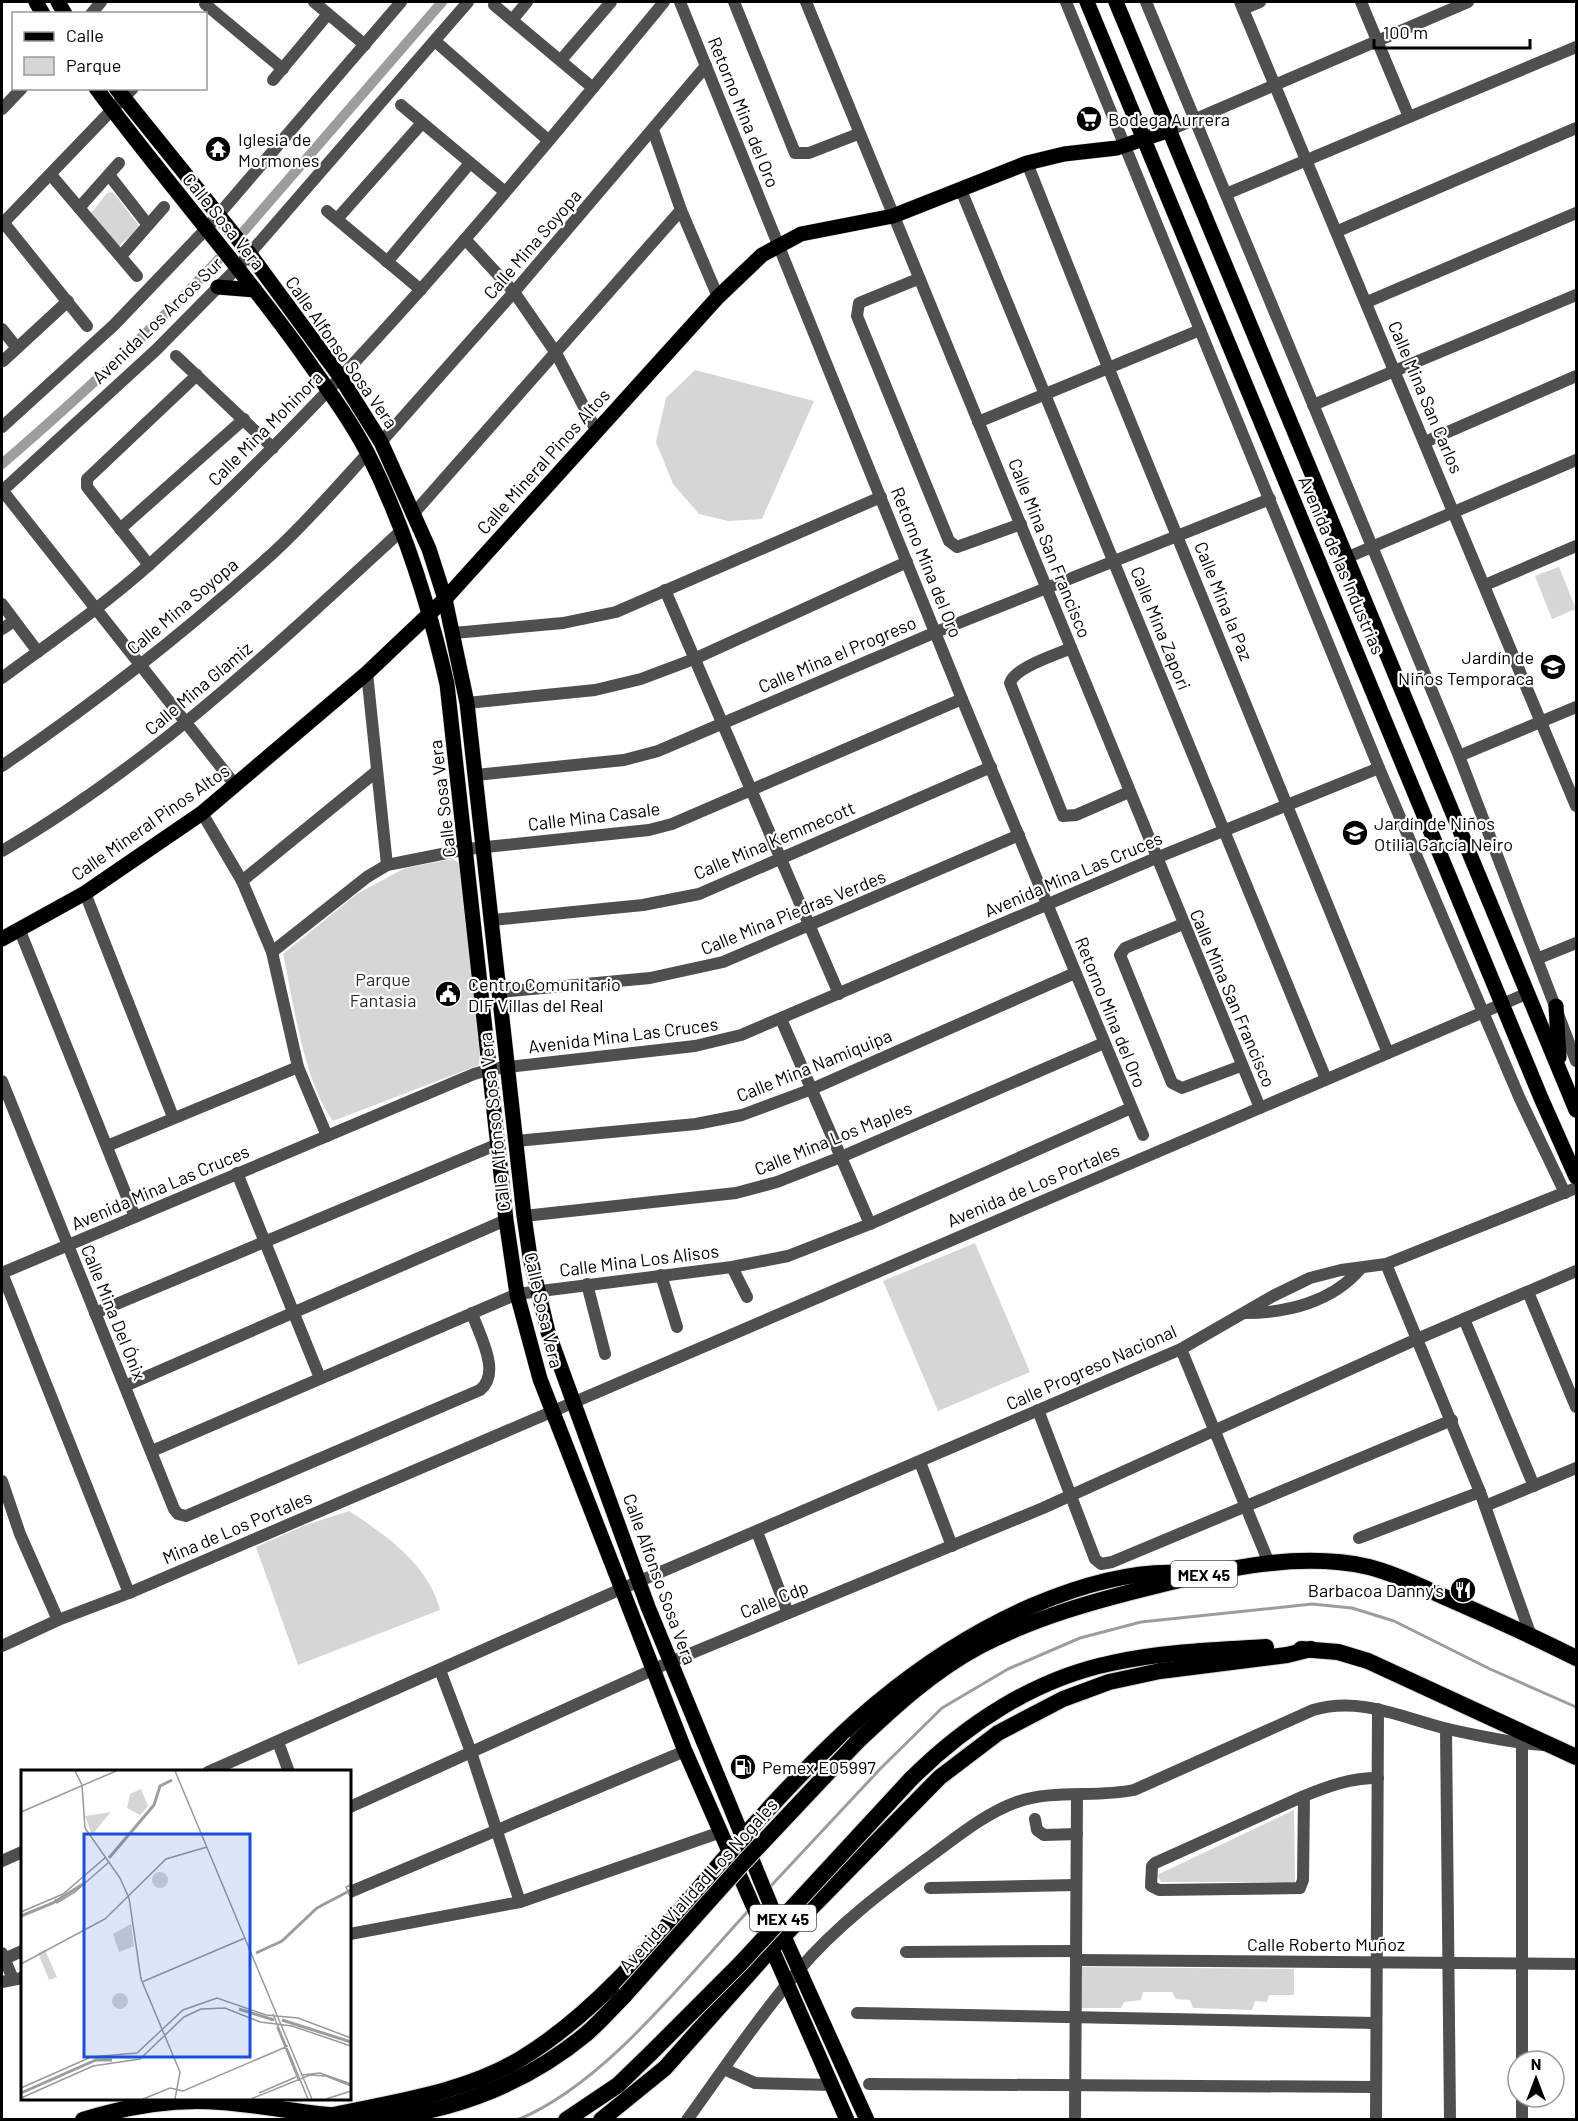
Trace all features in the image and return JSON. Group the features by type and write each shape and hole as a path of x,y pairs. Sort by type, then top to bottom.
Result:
{"highway":[{"name":"Avenida Vialidad Los Nogales","path":"83,2120 142,2105 190,2100 354,2118 406,2115 465,2101 509,2083 547,2062 587,2033 625,1995 743,1863 856,1743 896,1705 939,1672 979,1647 1031,1622 1069,1608 1200,1575 1269,1563 1335,1562 1371,1567 1408,1581 1576,1658"},
{"path":"329,2116 458,2087 521,2059 572,2023 614,1984 730,1855 742,1838 889,1691 950,1647 1001,1620 1061,1594 1102,1582 1159,1573 1180,1572 1200,1575"},
{"name":"MEX 45","path":"566,2120 618,2085 652,2052 740,1964 910,1780 955,1738 995,1711 1045,1685 1111,1663 1176,1653 1266,1647 1338,1652 1368,1661 1576,1757"},
{"path":"601,2120 630,2099 665,2068 777,1939 940,1777 975,1749 1033,1713 1089,1689 1133,1676 1287,1655 1311,1649"}],"main road":[{"name":"Avenida de las Industrias","path":"1087,2 1502,1004 1576,1177"},
{"name":"Avenida de las Industrias","path":"1116,2 1576,1110"},
{"name":"Calle Sosa Vera","path":"97,90 238,267 329,390 367,453 400,531 429,614 447,684 467,849 506,1221 517,1294 540,1379 621,1589"},
{"name":"Calle Alfonso Sosa Vera","path":"125,92 341,378 381,442 414,513 445,599 467,703 524,1216 537,1290 548,1332 639,1582 742,1838 777,1939 789,1982 847,2120"},
{"name":"Calle Mineral Pinos Altos","path":"2,939 85,893 202,813 367,673 445,599 718,297 741,273 778,244 826,227 893,216 1027,163 1050,157 1124,146 1170,130"},
{"path":"218,287 255,290"},
{"path":"1556,1006 1559,1069"},
{"name":"Calle Alfonso Sosa Vera","path":"621,1589 730,1855 777,1939 800,1969 867,2120"},
{"path":"694,1768 710,1761"}],"street":[{"path":"314,2 365,45"},
{"name":"Avenida Los Arcos Sur","path":"2,427 114,325 207,228 401,2"},
{"name":"Avenida Los Arcos Sur","path":"2,490 156,350 238,267 468,2"},
{"path":"513,19 527,2"},
{"path":"561,60 611,2"},
{"name":"Calle Mina Mohinora","path":"2,678 96,609 149,565 273,448 421,290 664,2"},
{"name":"Retorno Mina del Oro","path":"680,2 962,699 1143,1135"},
{"path":"734,2 795,153 809,153 858,134"},
{"name":"Calle Mina San Francisco","path":"806,2 858,134 1021,524 1260,1108"},
{"path":"1066,2 1379,768 1483,1012 1570,1191"},
{"name":"Avenida de las Industrias","path":"1146,2 1459,756 1539,958 1576,1061"},
{"path":"1241,5 1260,2"},
{"path":"1361,2 1409,117"},
{"path":"1170,130 1468,2"},
{"path":"494,5 593,88"},
{"name":"Calle Mina San Carlos","path":"1241,5 1338,231 1540,722 1573,788 1576,806"},
{"path":"203,6 283,69"},
{"path":"273,80 328,14"},
{"path":"435,42 548,140"},
{"path":"1226,194 1576,47"},
{"name":"Calle Mina Soyopa","path":"381,442 514,292 706,66"},
{"path":"2,109 20,90"},
{"path":"87,326 2,223 113,112 125,92"},
{"path":"401,105 504,191"},
{"path":"421,290 332,215 422,123"},
{"path":"1338,231 1576,128"},
{"path":"653,130 681,210 718,297"},
{"path":"79,208 119,163"},
{"path":"387,262 470,163"},
{"name":"Calle Mina la Paz","path":"1027,163 1388,1053"},
{"path":"51,175 137,276"},
{"path":"109,175 148,225"},
{"name":"Calle Mina Zapori","path":"961,190 1326,1079"},
{"path":"121,256 164,207"},
{"path":"414,513 681,210"},
{"path":"1367,302 1576,213"},
{"path":"465,239 514,292 556,353 596,430"},
{"path":"918,279 859,303 857,316 950,541 957,547 1021,524"},
{"path":"1313,405 1576,295"},
{"path":"3,361 68,301"},
{"path":"2,329 17,348"},
{"path":"978,422 1200,330"},
{"path":"176,356 273,448"},
{"path":"149,565 87,487 87,479 197,375"},
{"path":"1425,442 1576,376"},
{"path":"120,529 243,420"},
{"name":"Calle Mina Soyopa","path":"2,766 140,665 274,552 367,453"},
{"path":"1346,558 1576,460"},
{"path":"2,490 236,786"},
{"path":"454,633 563,623 616,612 881,497"},
{"name":"Calle Mina el Progreso","path":"476,775 641,757 936,632 1270,499"},
{"name":"Calle Mina Glamiz","path":"2,851 60,817 139,760 254,666 400,531"},
{"path":"1485,585 1576,546"},
{"path":"467,703 620,686 694,659 907,562"},
{"path":"665,590 839,994"},
{"path":"2,604 38,652"},
{"path":"2,629 14,621"},
{"path":"1071,648 1022,670 1012,677 1010,682 1063,816 1076,815 1129,792"},
{"path":"367,673 387,865"},
{"name":"Calle Mina Casale","path":"272,952 367,877 387,865 467,849 649,830 698,815 962,699"},
{"path":"1459,756 1576,707"},
{"name":"Calle Mina Kemmecott","path":"492,920 671,901 728,882 780,857 990,767"},
{"name":"Avenida Mina Las Cruces","path":"2,1273 237,1173 491,1069 695,1046 741,1035 1156,858 1379,768"},
{"path":"242,881 377,771"},
{"path":"202,813 242,881 272,952 298,1067 327,1136"},
{"name":"Calle Mina Piedras Verdes","path":"500,992 650,978 699,970 810,926 1019,835"},
{"path":"85,893 173,1117"},
{"path":"1183,924 1125,948 1120,955 1168,1073 1175,1086 1182,1088 1241,1066"},
{"path":"20,931 135,1217"},
{"path":"1539,958 1576,943"},
{"name":"Calle Mina Namiquipa","path":"516,1142 696,1124 742,1115 812,1089 1076,973"},
{"name":"Avenida de Los Portales","path":"553,1411 1528,993"},
{"path":"781,1019 870,1224"},
{"name":"Calle Mina Los Maples","path":"524,1216 736,1193 777,1182 841,1157 1104,1043"},
{"path":"107,1146 298,1067"},
{"name":"Calle Mina Del Ónix","path":"2,1081 174,1509 178,1514 186,1516 480,1390 489,1381 491,1371 472,1313"},
{"name":"Calle Mina Los Alisos","path":"152,1451 517,1294 732,1267 788,1256 870,1224 1131,1108"},
{"path":"95,1313 498,1144"},
{"path":"237,1173 320,1378"},
{"name":"Calle Progreso Nacional","path":"213,1770 621,1589 1181,1349 1310,1278 1325,1273 1386,1264 1570,1191"},
{"path":"125,1386 293,1311 506,1221"},
{"path":"1386,1264 1452,1420 1531,1636"},
{"path":"732,1267 747,1297"},
{"path":"1244,1313 1269,1313 1299,1306 1330,1294 1352,1278 1360,1268"},
{"name":"Calle Cdp","path":"351,1807 670,1662 952,1546 1417,1339 1576,1271"},
{"path":"2,1273 129,1593"},
{"path":"661,1275 677,1327"},
{"path":"587,1284 605,1354"},
{"path":"1528,1292 1576,1407"},
{"path":"1464,1319 1533,1486"},
{"path":"1181,1349 1269,1563"},
{"path":"1038,1410 1095,1559 1101,1564 1113,1562 1245,1504 1452,1420"},
{"name":"Mina de Los Portales","path":"2,1646 58,1620 129,1593 553,1411"},
{"path":"920,1462 952,1546"},
{"path":"1485,1506 1576,1468"},
{"path":"2,1480 20,1534 58,1620"},
{"path":"1359,1538 1480,1492"},
{"path":"757,1532 789,1612"},
{"path":"440,1670 471,1752 520,1902"},
{"path":"687,2120 800,1969 891,1885 973,1825 1018,1802 1050,1796 1077,1796 1134,1790 1313,1710 1332,1704 1378,1709 1446,1729 1522,1744 1550,1746"},
{"path":"1376,2120 1378,1709"},
{"path":"1446,1729 1450,2120"},
{"path":"278,1742 288,1770"},
{"path":"1522,1744 1522,2049"},
{"path":"351,1892 686,1751"},
{"path":"1304,1796 1303,1880 1300,1888 1159,1890 1151,1886 1153,1864 1304,1796 1344,1781 1378,1778"},
{"path":"1075,2120 1077,1796"},
{"path":"1035,1819 1038,1830 1044,1835 1077,1834"},
{"path":"351,1932 520,1902 721,1832"},
{"path":"2,1861 21,1852"},
{"path":"930,1888 1076,1885"},
{"path":"12,1979 2,1957 21,1951"},
{"name":"Calle Roberto Muñoz","path":"906,1952 1576,1964"},
{"path":"857,2013 1376,2023"},
{"path":"724,2069 755,2083 832,2085"},
{"path":"869,2084 1376,2087"}],"green space":[{"path":"113,192 140,227 118,247 89,216 107,193"},
{"path":"695,370 814,401 762,519 728,521 699,514 673,484 656,442 666,398"},
{"path":"1559,567 1576,609 1552,619 1535,576"},
{"name":"Parque Fantasia","path":"453,859 459,863 480,1056 479,1065 333,1121 314,1084 307,1063 283,954 357,894 405,868"},
{"path":"975,1243 1030,1372 938,1411 883,1281"},
{"path":"349,1511 391,1541 416,1565 434,1594 440,1610 298,1665 256,1547 306,1525"},
{"path":"1294,1810 1295,1882 1161,1882 1157,1875"},
{"path":"1080,1967 1294,1969 1294,1995 1269,1995 1267,2002 1255,2001 1252,2010 1193,2008 1190,2000 1176,1999 1172,1992 1143,1992 1141,2000 1124,2002 1121,2008 1081,2008"}],"waterway":[{"path":"244,231 442,2"},
{"path":"2,464 167,313 219,259"},
{"path":"768,1889 881,1768 942,1708 1008,1669 1080,1638 1141,1622 1312,1604 1352,1608 1394,1621 1490,1669 1576,1707"},
{"path":"517,2120 549,2104 581,2082 612,2056 671,1997 750,1909"}],"place":[{"name":"Bodega Aurrera","path":"1089,119"},
{"name":"Iglesia de Mormones","path":"218,149"},
{"name":"Jardín de Niños Temporaca","path":"1553,667"},
{"name":"Jardín de Niños Otilia García Neiro","path":"1355,833"},
{"name":"Centro Comunitario DIF Villas del Real","path":"448,994"},
{"name":"Barbacoa Danny's","path":"1463,1590"},
{"name":"Pemex E05997","path":"743,1767"}]}
